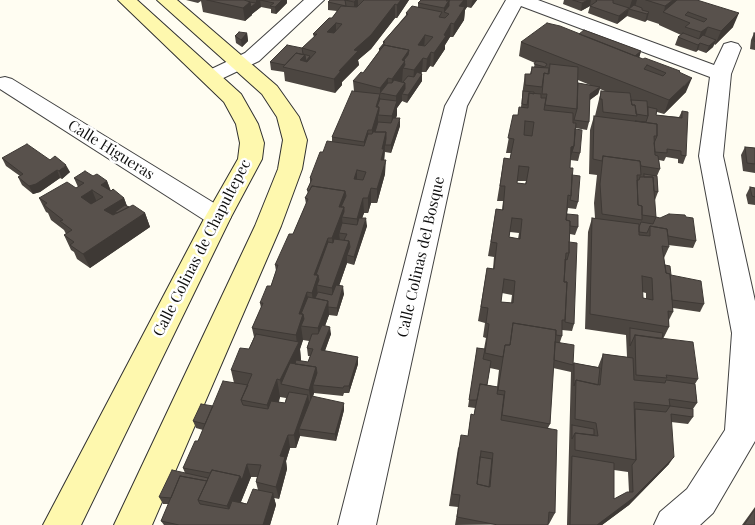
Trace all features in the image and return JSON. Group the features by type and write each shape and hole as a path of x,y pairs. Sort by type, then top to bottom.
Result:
{"street":[{"name":"Calle Colinas de Chapultepec","path":"62,525 218,217 250,159 252,143 247,124 233,99 127,0"},
{"path":"133,525 268,226 290,169 295,140 288,117 270,90 166,0"},
{"path":"210,77 252,57 315,0"},
{"name":"Calle Colinas del Bosque","path":"357,525 456,106 515,0"},
{"path":"521,0 726,61 711,156 747,333 742,433 700,501 673,525"},
{"name":"Calle Higueras","path":"5,83 218,217"}],"building":[{"path":"207,0 244,0 250,2 243,8"},
{"path":"260,0 282,0 275,7 270,6 274,3"},
{"path":"330,0 345,0 346,6 328,2"},
{"path":"364,0 401,0 397,5 395,4 371,35 354,50 358,51 334,79 283,67 296,53 305,55 300,60 307,62 316,52 302,48 317,34 313,34 329,18 332,18 341,6 357,7","holes":["336,23 342,24 334,33 327,32"]},
{"path":"421,0 449,1 444,8 418,3"},
{"path":"450,0 464,0 459,6 465,7 454,24 451,23 444,35 446,36 434,53 431,52 427,59 423,58 414,70 403,68 405,65 404,60 409,50 384,45 379,49 408,14 406,13 412,6 442,12 439,17 445,18 449,14 444,12 449,6","holes":["425,35 433,37 425,46 418,45"]},
{"path":"573,0 588,0 582,3"},
{"path":"596,0 613,0 613,3 629,8 619,16 590,6"},
{"path":"646,0 673,0 665,6"},
{"path":"677,0 697,0 739,13 721,31 708,27 701,32 685,27 690,23 663,12","holes":["688,12 707,19 704,22 685,15"]},
{"path":"634,5 649,12 647,14 629,9"},
{"path":"547,23 560,26 643,59 645,58 680,71 692,78 669,100 521,42","holes":["647,65 666,73 663,76 644,69"]},
{"path":"584,30 641,51 635,56 579,34"},
{"path":"239,32 247,33 241,40 235,36"},
{"path":"683,33 699,39 703,35 716,40 709,46 700,43 698,45 678,37"},
{"path":"287,45 302,48 303,54 310,56 306,61 305,55 296,53 285,65 270,62"},
{"path":"384,45 409,50 402,60 405,61 392,79 388,78 380,88 353,81 361,72 363,73"},
{"path":"536,61 547,64 545,67 534,64"},
{"path":"550,64 578,67 577,109 545,105 547,94 542,94 544,73 549,74"},
{"path":"532,67 549,68 548,74 544,73 542,87 525,85 525,74 531,74"},
{"path":"417,72 422,74 408,95 402,94 405,89 405,83 403,82 408,76 414,77"},
{"path":"394,80 405,83 396,96 380,93 388,83 392,83"},
{"path":"578,83 600,87 590,94 589,122 574,120 577,109"},
{"path":"352,91 380,94 376,107 379,107 372,130 368,130 364,142 332,137"},
{"path":"523,91 534,92 534,94 529,93 527,105 522,104"},
{"path":"601,91 630,93 632,105 635,105 637,116 603,112 602,99 600,99"},
{"path":"529,93 541,94 541,98 546,98 544,110 573,113 573,123 576,123 574,146 571,147 570,168 573,168 571,196 568,195 566,220 570,221 569,253 566,253 564,282 567,282 565,320 562,320 562,336 556,335 556,330 513,323 510,345 505,345 503,357 485,353 489,324 486,323 488,308 481,307 487,268 494,269 497,243 491,242 496,209 503,210 505,186 500,186 504,158 510,159 514,139 508,138 513,115 518,115 519,107 528,108","holes":["525,121 534,122 532,136 524,135","519,166 529,167 526,184 517,183","512,218 522,219 520,239 509,237","504,279 515,281 513,303 501,302"]},
{"path":"380,99 397,101 392,116 378,115 379,107 377,107"},
{"path":"631,100 647,101 648,116 636,114 635,105 632,105"},
{"path":"648,107 657,109 656,115 682,118 682,111 688,112 686,156 681,155 681,151 667,149 667,153 655,152 654,143 657,136 657,124 635,121 646,122"},
{"path":"594,116 657,124 657,136 654,136 655,155 658,156 660,169 641,166 640,161 603,156 602,161 593,159"},
{"path":"393,118 400,118 391,145 385,145 386,132 375,132 378,122 391,123"},
{"path":"575,129 582,130 580,153 572,152"},
{"path":"373,132 386,132 381,160 386,160 377,189 371,188 368,198 363,198 357,219 342,217 344,207 341,207 346,196 345,191 312,186 309,191 307,190 312,179 310,178 320,152 323,152 327,141 364,146 368,134","holes":["357,170 366,172 363,180 354,179"]},
{"path":"27,144 50,160 55,156 66,165 59,171 57,170 36,184 29,186 18,177 23,174 2,158"},
{"path":"745,147 755,148 755,164 747,163"},
{"path":"603,156 640,161 641,175 637,175 638,205 642,206 642,220 602,214 600,184"},
{"path":"85,171 93,176 97,174 107,181 101,185 111,191 113,189 124,198 104,210 113,215 133,205 145,213 83,254 70,245 74,242 64,235 72,230 44,205 47,203 39,198 67,182 76,188 84,183 74,178","holes":["92,190 103,197 91,204 81,197"]},
{"path":"644,174 657,176 658,192 654,191 653,177 644,177"},
{"path":"572,175 580,176 578,202 570,200"},
{"path":"640,177 653,177 656,217 642,215 642,206 638,205 637,180"},
{"path":"312,186 345,191 339,207 344,207 332,238 328,238 314,275 318,275 312,293 307,292 299,314 303,314 296,335 252,328 263,303 260,303 267,286 271,286 278,265 275,265 289,234 293,234 308,199 305,198"},
{"path":"750,187 755,188 755,197 752,196"},
{"path":"125,205 129,207 117,213 115,212"},
{"path":"567,214 578,215 578,227 570,226 570,221 566,220"},
{"path":"669,214 685,215 686,217 693,218 696,241 668,236 667,229 650,226 647,233 639,232 641,222 653,224 656,217 660,218"},
{"path":"359,218 366,218 354,257 347,255 350,247 349,241 344,240 347,234 339,233 342,223 357,225"},
{"path":"592,218 639,224 639,235 650,236 650,226 667,229 669,247 662,246 666,273 670,274 673,312 668,311 669,327 590,314","holes":["642,276 652,278 653,300 643,298"]},
{"path":"334,239 349,241 332,288 317,285 319,280 318,275 316,275 328,242 333,243"},
{"path":"569,242 577,243 574,324 565,322 567,282 564,282 565,259 567,260 569,253"},
{"path":"665,265 670,266 671,275 701,281 704,304 672,300 670,274 666,273"},
{"path":"336,285 343,286 337,308 328,307 328,301 315,298 318,292 332,295"},
{"path":"308,297 328,301 318,328 301,326 304,319 303,314 301,314"},
{"path":"513,323 556,330 550,424 502,415 505,391 498,390 505,345 510,345"},
{"path":"322,325 330,327 321,350 358,357 349,386 344,386 343,388 313,385 317,373 316,367 295,364 296,360 308,362 313,349 307,348 312,334 318,334"},
{"path":"630,328 663,333 662,339 635,335 630,346"},
{"path":"256,334 299,342 280,380 277,379 267,405 241,400 252,374 231,370 240,348 249,349"},
{"path":"635,335 693,342 698,379 666,375 667,378 636,375"},
{"path":"555,342 574,345 573,365 554,360"},
{"path":"477,348 485,349 483,359 491,361 487,385 480,384 477,400 469,400"},
{"path":"603,354 633,358 634,380 665,383 666,380 695,384 697,403 669,399 670,406 634,402 636,460 575,450 575,433 598,436 596,423 575,419 576,380 600,385"},
{"path":"290,363 316,367 309,390 281,384"},
{"path":"574,363 600,368 598,385 576,380 574,386"},
{"path":"223,381 248,385 241,400 243,405 268,409 271,401 285,403 289,392 308,395 294,435 288,435 280,456 285,457 276,487 256,482 261,465 247,464 242,480 240,476 212,470 210,473 183,468 195,441 198,441"},
{"path":"480,384 498,387 497,394 504,395 501,420 557,430 555,513 549,512 548,525 498,525 457,517 460,495 452,494 461,435 468,436 471,414 474,415","holes":["481,451 493,453 490,487 477,484"]},
{"path":"312,396 344,403 335,434 299,429"},
{"path":"201,404 213,406 205,424 193,421"},
{"path":"670,406 693,409 693,417 671,414 674,457 633,498 597,525 570,525 572,456 614,463 614,499 627,492 633,492 632,465 636,460 635,409 666,412"},
{"path":"572,425 594,429 594,435 575,433 572,439"},
{"path":"480,457 492,459 489,487 477,484"},
{"path":"172,470 208,478 207,481 180,476 171,498 159,497"},
{"path":"212,470 240,476 227,506 198,500"},
{"path":"180,476 207,481 198,500 200,504 229,509 232,501 247,504 253,489 273,493 263,525 179,525 161,521"},
{"path":"755,509 755,525 744,525"}]}
